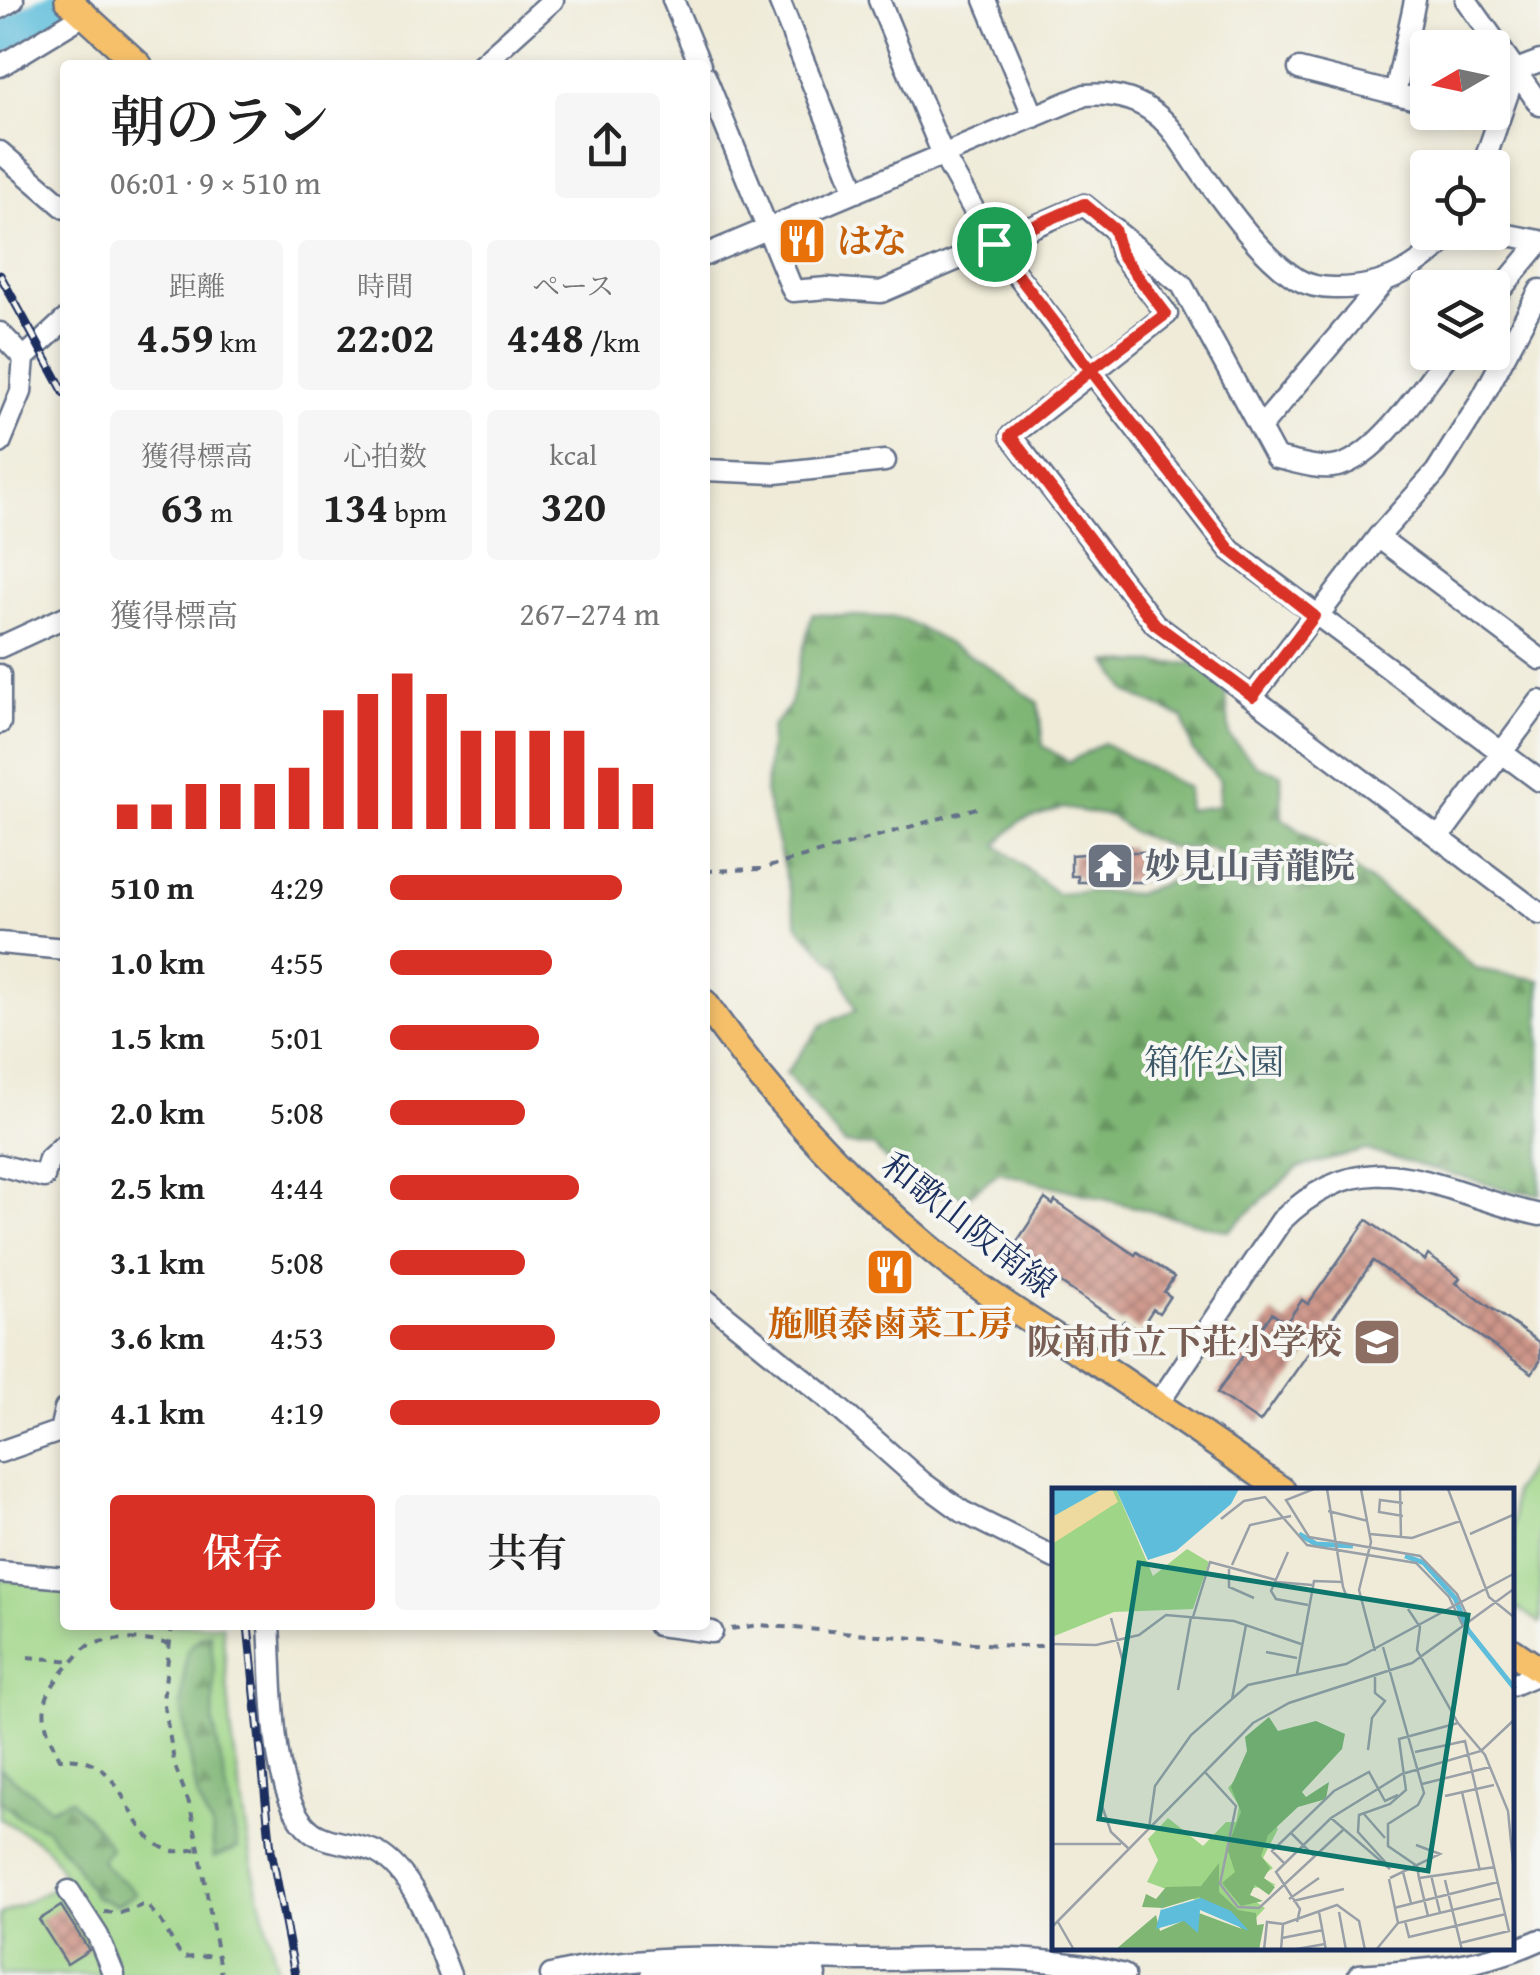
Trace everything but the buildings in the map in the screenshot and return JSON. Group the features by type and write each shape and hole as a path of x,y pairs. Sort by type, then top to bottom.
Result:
{"main road":[{"path":"76,8 133,60"},
{"name":"和歌山阪南線","path":"710,1010 748,1065 832,1159 925,1245 991,1294 1279,1488"},
{"path":"1515,1653 1540,1672"}],"street":[{"path":"0,8 13,0"},
{"path":"487,60 553,0"},
{"path":"673,0 698,60"},
{"path":"779,0 856,192"},
{"path":"879,0 943,155 994,244 1230,550 1540,781"},
{"path":"985,0 1034,117"},
{"path":"1394,94 1416,0"},
{"path":"1466,0 1540,104"},
{"path":"0,66 76,8"},
{"path":"1488,150 1516,70 1540,60"},
{"path":"1299,69 1410,98"},
{"path":"710,88 793,290 881,292 1084,204 1182,284 1276,458 1329,468 1349,463 1374,445 1435,370"},
{"path":"710,253 1085,94 1108,93 1137,102 1160,117 1232,214 1298,280 1322,288 1355,289 1382,284 1436,250"},
{"path":"0,152 60,204"},
{"path":"1114,229 1121,254 1166,314 1010,436 1155,624 1540,914"},
{"path":"1510,236 1540,242 1510,278"},
{"path":"1260,428 1382,284"},
{"path":"1253,696 1378,537 1436,472 1480,404 1540,290"},
{"path":"0,443 21,392 24,358 60,325"},
{"path":"0,333 24,358"},
{"path":"710,470 775,473 886,460"},
{"path":"1378,537 1540,659"},
{"path":"0,648 60,619"},
{"path":"0,675 0,724"},
{"path":"1439,837 1540,700"},
{"path":"0,943 60,948"},
{"path":"0,1165 44,1177 50,1159 60,1149"},
{"path":"1158,1404 1281,1221 1303,1200 1335,1182 1365,1176 1406,1175 1540,1215"},
{"path":"710,1309 826,1397 922,1482 963,1512 1052,1556"},
{"path":"0,1452 60,1430"},
{"path":"0,1572 60,1578"},
{"path":"269,1630 279,1770 290,1803 312,1832 377,1852 396,1867 423,1909 450,1975"},
{"path":"697,1630 712,1632"},
{"path":"1515,1684 1540,1672"},
{"path":"69,1891 98,1936 114,1975"},
{"path":"1360,1975 1462,1967 1540,1940"},
{"path":"551,1975 662,1959 1019,1960 1093,1966 1124,1975"},
{"path":"652,1975 816,1975"}],"path":[{"path":"710,871 761,868 980,807"},
{"path":"712,1632 759,1625 1010,1646 1052,1646"},
{"path":"171,1630 163,1700 175,1766 190,1806 221,1975"},
{"path":"169,1644 143,1639 86,1646 58,1675 42,1708 47,1734 60,1759 76,1757 104,1770 122,1791 150,1838 170,1852 199,1849"},
{"path":"28,1657 74,1661"},
{"path":"84,1914 120,1913 146,1904 161,1921 182,1958 219,1955"}],"green space":[{"name":"箱作公園","path":"812,614 902,618 988,666 1038,703 1043,746 1069,762 1103,743 1188,788 1187,810 1218,806 1220,781 1193,751 1183,718 1127,692 1108,662 1210,664 1226,695 1230,737 1257,766 1281,774 1282,818 1410,910 1476,969 1540,980 1540,1194 1512,1191 1365,1150 1298,1168 1228,1231 999,1172 970,1195 921,1196 874,1147 844,1144 786,1073 822,1025 856,1010 839,969 798,926 765,792 772,727 789,707","holes":["1062,808 1110,816 1132,832 1172,848 1208,848 1228,857 1211,874 1178,878 1136,894 1057,894 997,845 1020,821"]},
{"path":"1540,1452 1540,1623 1515,1606 1515,1489"},
{"path":"0,1579 60,1585 60,1630 222,1630 232,1737 253,1869 279,1975 0,1975 0,1915 66,1882 40,1842 0,1818"},
{"path":"210,1633 213,1721 238,1848 214,1858 212,1828 198,1801 181,1705 187,1650"},
{"path":"0,1768 51,1808 70,1799 110,1848 101,1860 136,1894 116,1905 94,1896 47,1829 17,1816 0,1799"}],"waterway":[{"path":"0,39 67,0"}],"railway":[{"path":"0,275 60,385"},
{"path":"249,1630 271,1850 295,1975"}],"place":[{"name":"はな","path":"802,241"},
{"name":"妙見山青龍院","path":"1110,866"},
{"name":"施順泰鹵菜工房","path":"890,1272"},
{"name":"阪南市立下荘小学校","path":"1377,1342"}],"route":[{"path":"994,244 1084,204 1114,229 1121,254 1166,314 1091,370 1230,550 1314,616 1253,696 1155,624 1010,436 1091,370 994,244"}]}
